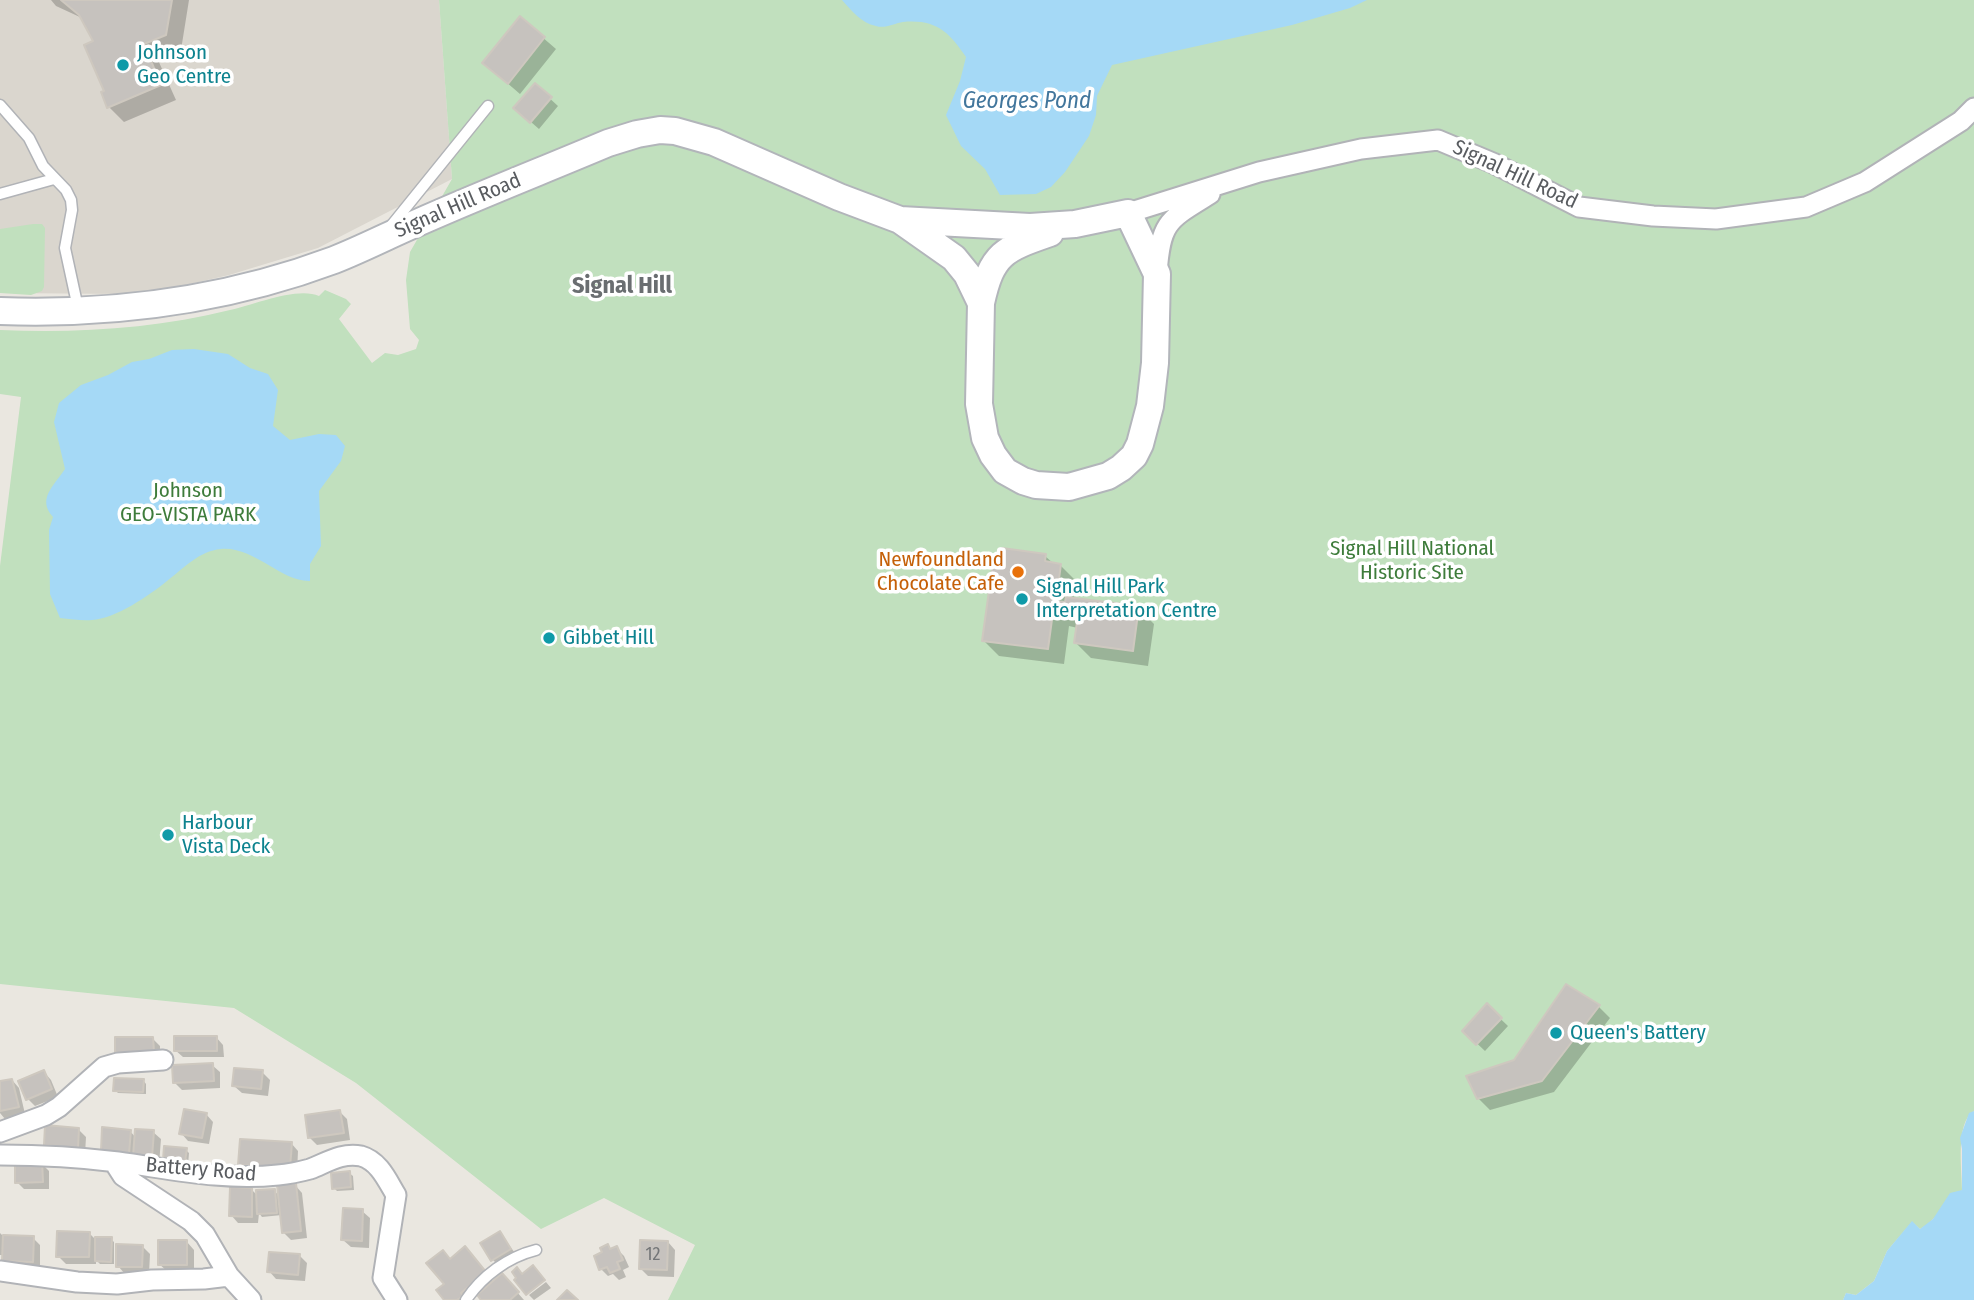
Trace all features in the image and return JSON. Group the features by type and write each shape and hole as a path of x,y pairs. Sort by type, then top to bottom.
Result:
{"street":[{"name":"Signal Hill Road","path":"901,220 1030,227 1075,224 1128,213 1241,176 1361,149 1438,140 1493,163 1579,207 1653,216 1716,219 1805,206 1865,182 1961,121 1974,108"},
{"name":"Signal Hill Road","path":"0,311 135,308 212,294 305,270 608,143 637,134 660,130 675,131 714,142 839,197 901,220 961,264 981,303 979,404 982,428 989,447 1005,471 1023,481 1069,487 1115,472 1134,456 1140,444 1150,405 1155,363 1157,274 1163,232 1171,219 1241,176"},
{"path":"1128,213 1157,274"},
{"path":"981,303 989,272 1004,253 1019,244 1075,224"},
{"path":"0,1132 52,1111 104,1067 118,1063 163,1060"},
{"name":"Battery Road","path":"0,1155 114,1162 212,1176 239,1177 296,1173 346,1156 360,1156 372,1161 396,1195 383,1278 397,1300"},
{"path":"114,1162 123,1176 205,1235 229,1276 251,1300"},
{"path":"0,1271 77,1282 117,1284 229,1276"}],"lane":[{"path":"0,105 5,118 29,138 43,166 66,190 71,200 72,210 65,248 79,311"},
{"path":"380,240 488,106"},
{"path":"0,194 54,179"},
{"path":"466,1300 502,1264 520,1254 536,1250"}],"shaded area":[{"path":"0,0 439,0 452,179 318,248 229,275 172,288 125,294 0,293"}],"green space":[{"name":"Signal Hill National Historic Site","path":"439,0 1974,0 1974,1111 1964,1125 1962,1136 1962,1190 1927,1225 1920,1229 1912,1222 1887,1251 1874,1281 1856,1295 1846,1293 1843,1300 668,1300 695,1245 604,1198 541,1229 356,1083 234,1008 0,984 0,566 21,397 0,394 0,330 87,330 173,322 275,297 299,293 319,296 325,290 351,304 339,319 372,363 385,353 398,355 416,349 419,340 410,329 406,280 410,252 452,179"},
{"path":"42,224 45,228 44,287 42,291 31,295 0,293 0,229"}],"water":[{"name":"Georges Pond","path":"842,0 1367,0 1350,8 1292,25 1112,65 1097,96 1096,115 1089,136 1065,172 1051,187 1036,194 1000,195 985,169 961,146 946,115 960,81 966,57 954,41 940,29 924,23 903,22 879,27 857,16"},
{"path":"194,349 228,354 250,368 268,374 278,390 273,426 290,440 319,434 336,435 345,446 341,461 319,491 321,546 310,564 310,581 288,576 245,553 213,550 121,611 101,619 60,618 50,594 49,530 53,517 46,504 48,493 65,469 54,422 59,403 81,385 132,362 172,350"},
{"path":"1974,1111 1974,1300 1843,1300 1846,1293 1856,1295 1874,1281 1887,1251 1912,1221 1920,1229 1933,1219 1950,1193 1962,1190 1960,1138 1969,1113"}],"building":[{"name":"Johnson Geo Centre","path":"61,0 172,0 166,35 144,44 161,85 107,108 101,92 104,91 84,45 93,41 79,15"},
{"path":"520,16 545,37 508,84 482,63"},
{"path":"535,83 552,97 530,123 513,108"},
{"name":"Signal Hill Park Interpretation Centre","path":"1002,548 1046,554 1045,561 1061,564 1056,601 1065,602 1066,597 1139,606 1133,651 1074,643 1078,615 1053,612 1048,649 982,641 994,555 1001,556"},
{"name":"Queen's Battery","path":"1566,984 1600,1005 1542,1081 1477,1099 1466,1076 1514,1060"},
{"path":"1487,1003 1502,1018 1476,1045 1462,1031"},
{"path":"174,1036 217,1036 217,1051 174,1051"},
{"path":"115,1037 153,1037 154,1052 115,1052"},
{"path":"213,1063 214,1081 173,1083 172,1065"},
{"path":"234,1068 263,1070 261,1089 232,1086"},
{"path":"44,1070 52,1089 26,1100 18,1081"},
{"path":"114,1078 144,1079 143,1092 113,1091"},
{"path":"12,1079 19,1107 0,1111 0,1081"},
{"path":"184,1109 207,1113 202,1138 179,1134"},
{"path":"340,1110 344,1133 308,1138 305,1115"},
{"path":"45,1125 79,1128 78,1148 44,1145"},
{"path":"102,1127 131,1130 129,1153 101,1151"},
{"path":"135,1129 154,1130 152,1158 133,1157"},
{"path":"240,1139 292,1142 290,1168 238,1165"},
{"path":"164,1146 187,1148 185,1162 163,1160"},
{"path":"42,1161 43,1182 15,1183 15,1162"},
{"path":"350,1171 351,1187 332,1189 331,1173"},
{"path":"296,1183 301,1231 282,1233 277,1185"},
{"path":"230,1187 252,1188 252,1217 229,1216"},
{"path":"275,1189 277,1213 257,1214 256,1190"},
{"path":"343,1208 363,1209 362,1241 341,1240"},
{"path":"57,1231 90,1232 89,1257 56,1257"},
{"path":"500,1231 511,1249 491,1261 480,1243"},
{"path":"3,1235 34,1236 33,1262 2,1261"},
{"path":"95,1237 112,1237 111,1262 95,1261"},
{"path":"158,1240 187,1240 187,1265 158,1265"},
{"path":"640,1240 668,1241 667,1270 639,1269"},
{"path":"116,1244 143,1245 142,1267 116,1267"},
{"path":"608,1244 610,1249 617,1246 623,1260 617,1262 620,1269 610,1273 607,1267 599,1270 594,1256 602,1252 600,1248"},
{"path":"465,1246 486,1272 461,1293 463,1296 457,1300 444,1300 436,1290 444,1284 426,1263 443,1250 450,1259"},
{"path":"269,1252 300,1254 298,1275 267,1272"},
{"path":"533,1265 545,1280 526,1295 514,1280 516,1278 512,1272 517,1267 522,1274"},
{"path":"502,1273 519,1292 510,1300 481,1300 477,1295"},
{"path":"567,1290 578,1300 557,1300"}],"place":[{"name":"Johnson Geo Centre","path":"123,65"},
{"name":"Newfoundland Chocolate Cafe","path":"1018,572"},
{"name":"Signal Hill Park Interpretation Centre","path":"1022,599"},
{"name":"Gibbet Hill","path":"549,638"},
{"name":"Harbour Vista Deck","path":"168,835"},
{"name":"Queen's Battery","path":"1556,1033"}],"district":[{"name":"Signal Hill","path":"622,286"}],"park label":[{"name":"Johnson GEO-VISTA PARK","path":"188,503"}]}
